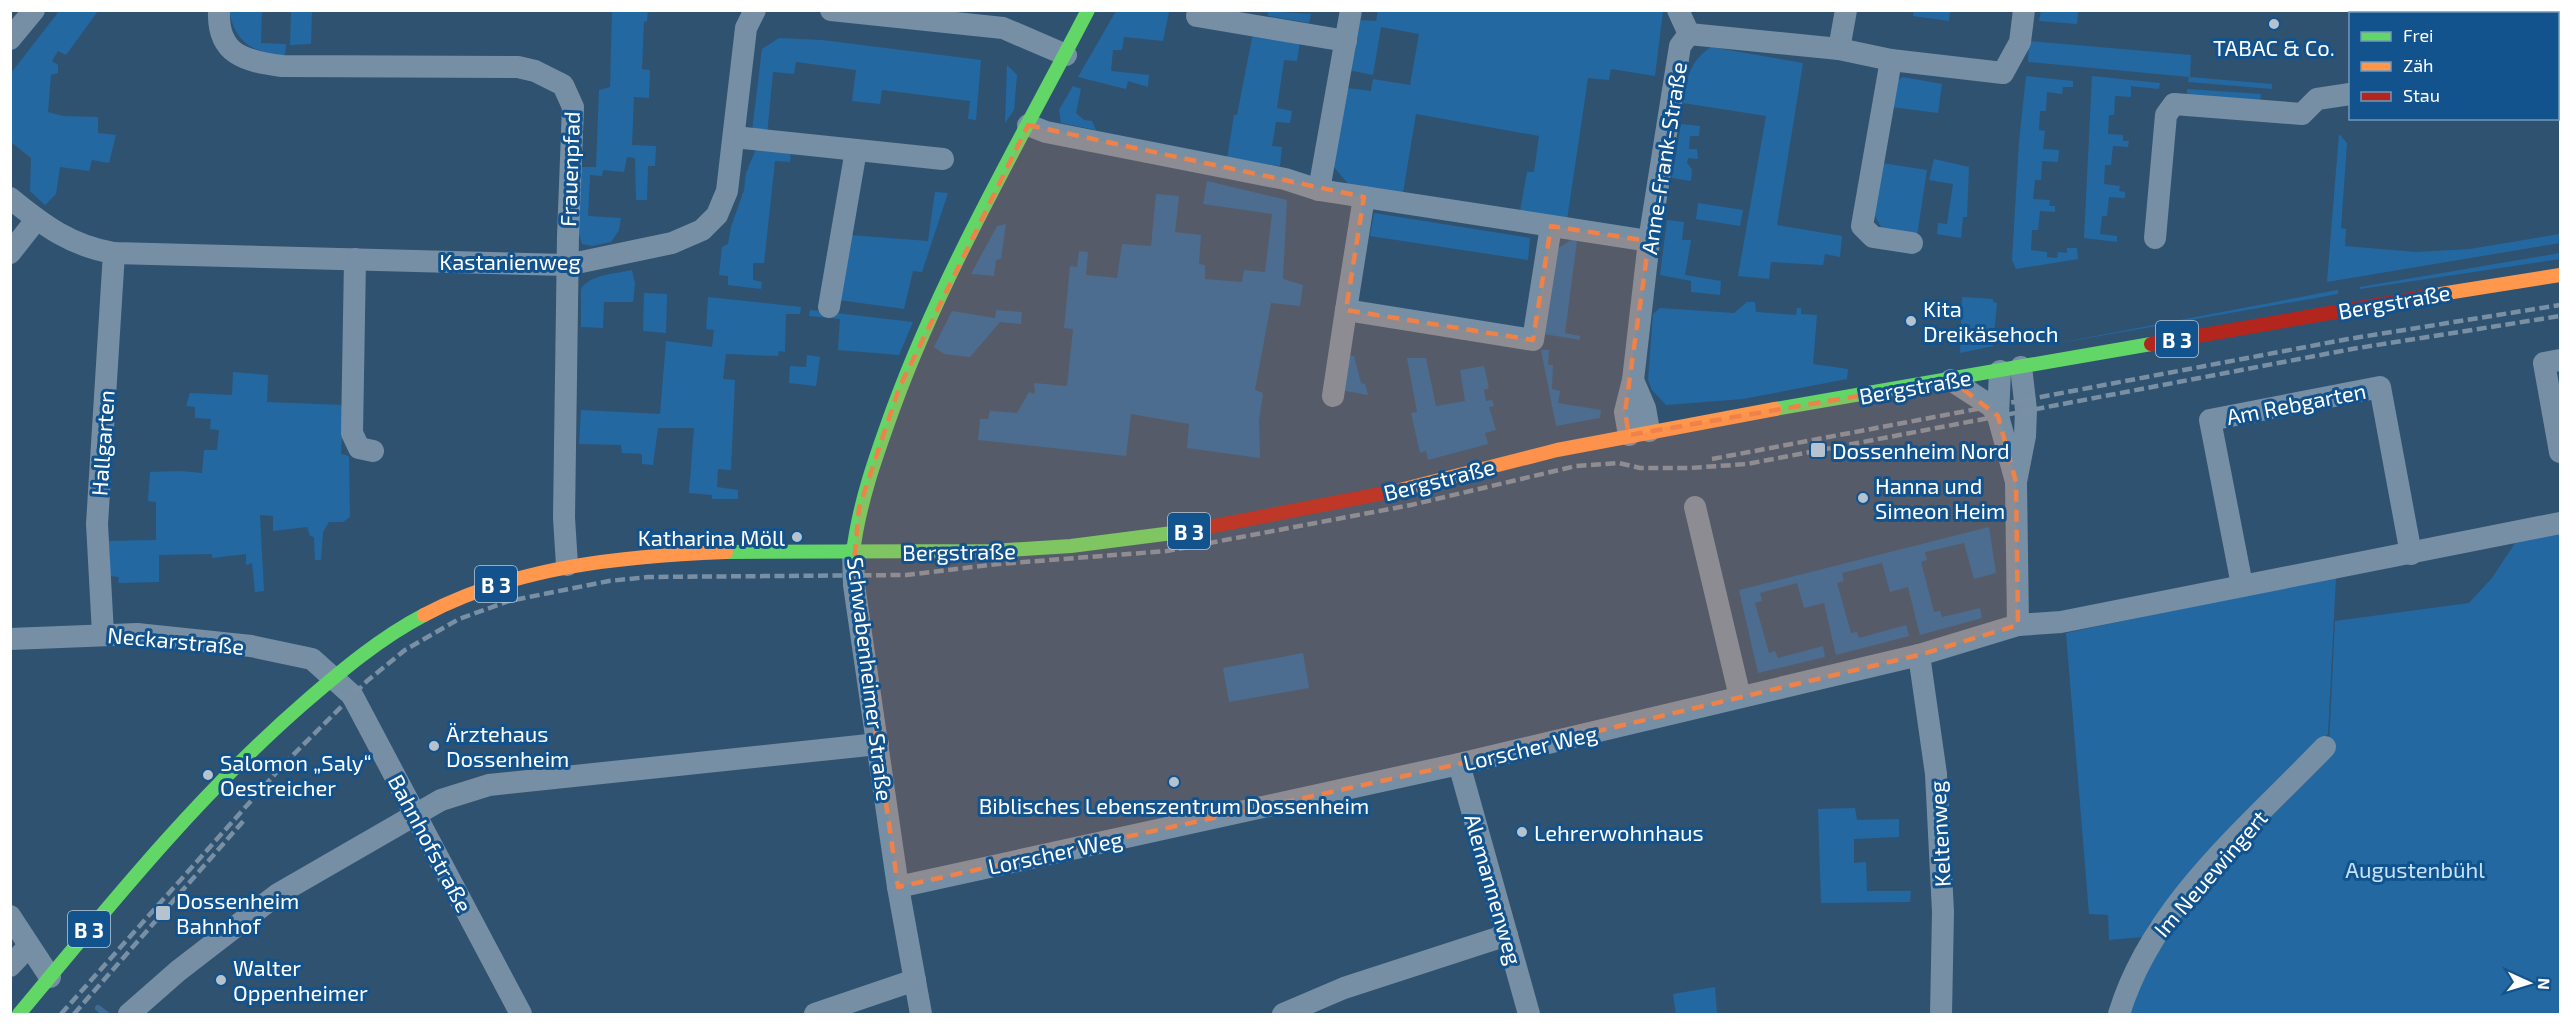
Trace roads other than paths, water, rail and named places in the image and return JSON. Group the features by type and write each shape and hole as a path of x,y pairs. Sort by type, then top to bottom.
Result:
{"main road":[{"name":"Schwabenheimer Straße","path":"853,553 859,508 899,388 940,296 1088,10"},
{"name":"Bergstraße","path":"334,678 380,641 428,612 523,575 567,566 609,560 715,552 1008,551 1161,536 1451,479 1518,459 1639,433 2366,306 2560,275"},
{"name":"B 3","path":"19,1014 129,880 217,783 296,709 334,678"}],"street":[{"path":"10,39 34,10"},
{"name":"Frauenpfad","path":"219,10 218,22 226,44 234,54 250,62 282,66 518,67 535,71 563,85 573,107 567,265 564,518 567,566"},
{"name":"Kastanienweg","path":"10,198 58,236 89,249 114,253 567,265 672,243 702,230 717,215 727,191 746,28 754,10"},
{"path":"831,10 934,15 1003,28 1066,55"},
{"path":"1319,190 1351,10"},
{"path":"1678,10 1689,34"},
{"path":"1839,49 1846,10"},
{"name":"Anne-Frank-Straße","path":"1639,433 1645,408 1633,380 1649,241 1680,46 1689,34 1839,49 1891,60 2003,72 2020,42 2024,10"},
{"path":"1197,16 1346,41"},
{"path":"1891,60 1862,226 1873,237 1912,243"},
{"path":"2155,238 2166,115 2174,104 2302,114 2318,99 2349,94"},
{"path":"1028,125 1054,134 1285,179 1319,190 1649,241"},
{"path":"734,136 943,159"},
{"path":"829,307 856,150"},
{"path":"1333,396 1364,197"},
{"path":"10,253 36,219"},
{"path":"1346,310 1533,340 1551,226"},
{"name":"Hallgarten","path":"103,634 97,524 114,253"},
{"path":"355,258 352,433 360,448 373,451"},
{"path":"2560,360 2544,363 2560,452"},
{"path":"1998,416 2011,369"},
{"path":"2011,369 2026,410 2025,436 2016,482 2018,626 2061,622 2560,523"},
{"path":"1951,380 1991,406 1998,416 2016,482"},
{"name":"Am Rebgarten","path":"2242,585 2210,420 2380,387 2411,554"},
{"path":"1695,507 1740,697"},
{"name":"Schwabenheimer Straße","path":"853,553 854,585 898,887 921,1014"},
{"name":"Lorscher Weg","path":"898,887 1459,764 1919,655 2018,626"},
{"name":"Neckarstraße","path":"10,639 137,634 251,646 312,659 334,678"},
{"name":"Keltenweg","path":"1919,655 1936,774 1943,912 1941,1014"},
{"name":"Bahnhofstraße","path":"334,678 352,695 521,1014"},
{"path":"129,1014 178,971 278,894 441,800 489,785 878,744"},
{"name":"Im Neuewingert","path":"2119,1014 2136,969 2165,918 2201,876 2325,747"},
{"name":"Alemannenweg","path":"1459,764 1529,1014"},
{"path":"10,916 50,977"},
{"path":"1283,1014 1344,988 1507,935"},
{"path":"10,966 29,946"},
{"path":"814,1014 915,980"}],"waterway":[{"path":"98,1008 106,1014"}],"railway":[{"path":"1712,459 2348,339 2560,305"},
{"path":"61,1014 283,765 367,681 405,650 459,619 509,601 609,581 648,577 906,575 998,564 1167,551 1411,505 1576,466 1619,463 1640,468 1690,468 1747,464 2352,349 2560,316"},
{"path":"74,1014 246,818"}],"place":[{"name":"TABAC & Co.","path":"2274,24"},
{"name":"Kita Dreikäsehoch","path":"1911,321"},
{"name":"Dossenheim Nord","path":"1818,450"},
{"name":"Hanna und Simeon Heim","path":"1863,498"},
{"name":"Katharina Möll","path":"797,537"},
{"name":"Ärztehaus Dossenheim","path":"434,746"},
{"name":"Salomon „Saly“ Oestreicher","path":"208,775"},
{"name":"Biblisches Lebenszentrum Dossenheim","path":"1174,782"},
{"name":"Lehrerwohnhaus","path":"1522,832"},
{"name":"Dossenheim Bahnhof","path":"163,913"},
{"name":"Walter Oppenheimer","path":"221,980"}],"park label":[{"name":"Augustenbühl","path":"2415,869"}]}
